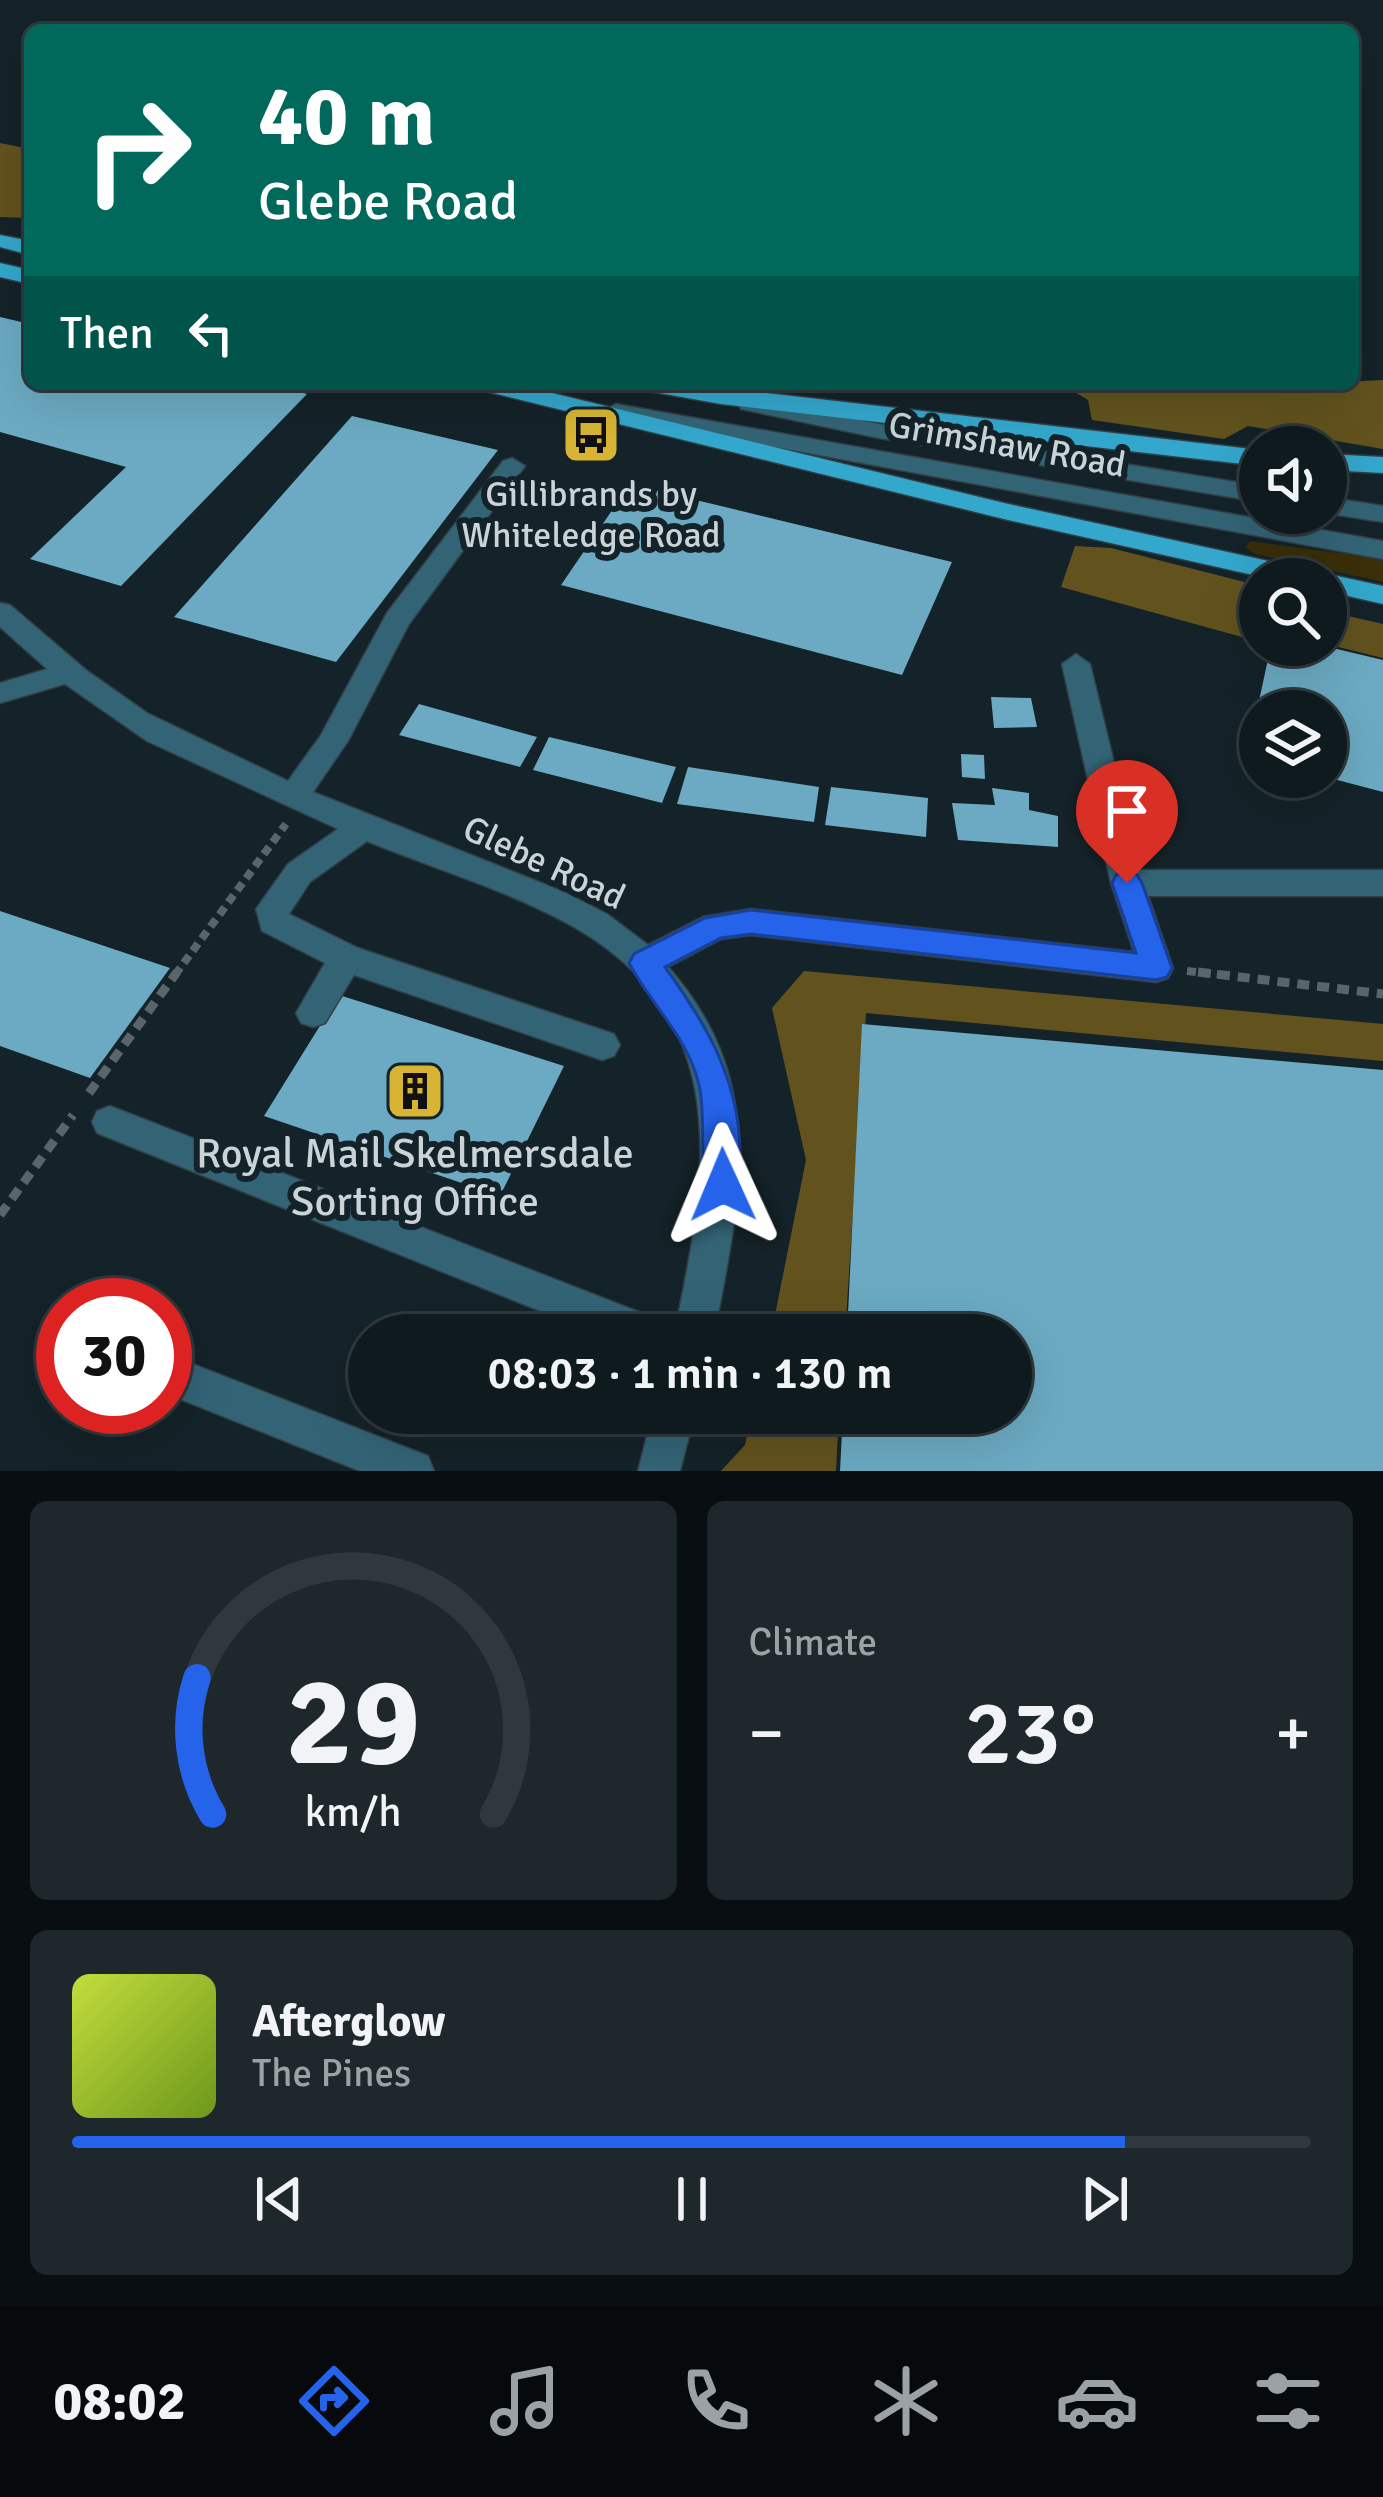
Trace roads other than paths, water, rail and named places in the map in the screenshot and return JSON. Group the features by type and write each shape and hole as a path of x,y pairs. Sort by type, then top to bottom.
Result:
{"main road":[{"name":"Grimshaw Road","path":"512,390 1004,511 1239,563"},
{"name":"Grimshaw Road","path":"679,390 1239,456"},
{"path":"1347,463 1383,465"},
{"path":"1347,587 1383,595"}],"street":[{"name":"Grimshaw Road","path":"547,398 1383,550"},
{"name":"Grimshaw Road","path":"721,398 879,431 1239,491"},
{"path":"297,800 397,620 512,466"},
{"path":"1347,508 1383,514"},
{"name":"Glebe Road","path":"0,612 100,699 154,731 297,800 568,909 612,934 645,963 716,926 751,922 1156,968 1127,883"},
{"path":"1076,664 1127,883 1383,883"},
{"path":"0,693 70,672"},
{"path":"363,827 299,872 272,909 274,922 346,958 602,1045"},
{"path":"313,1013 346,958"},
{"path":"645,963 694,1031 714,1081 722,1127 723,1185 698,1314"},
{"path":"110,1122 595,1314"},
{"path":"192,1384 412,1471"},
{"path":"659,1471 669,1434"}],"place":[{"name":"Gillibrands by Whiteledge Road","path":"591,435"},
{"name":"Royal Mail Skelmersdale Sorting Office","path":"415,1091"}]}
